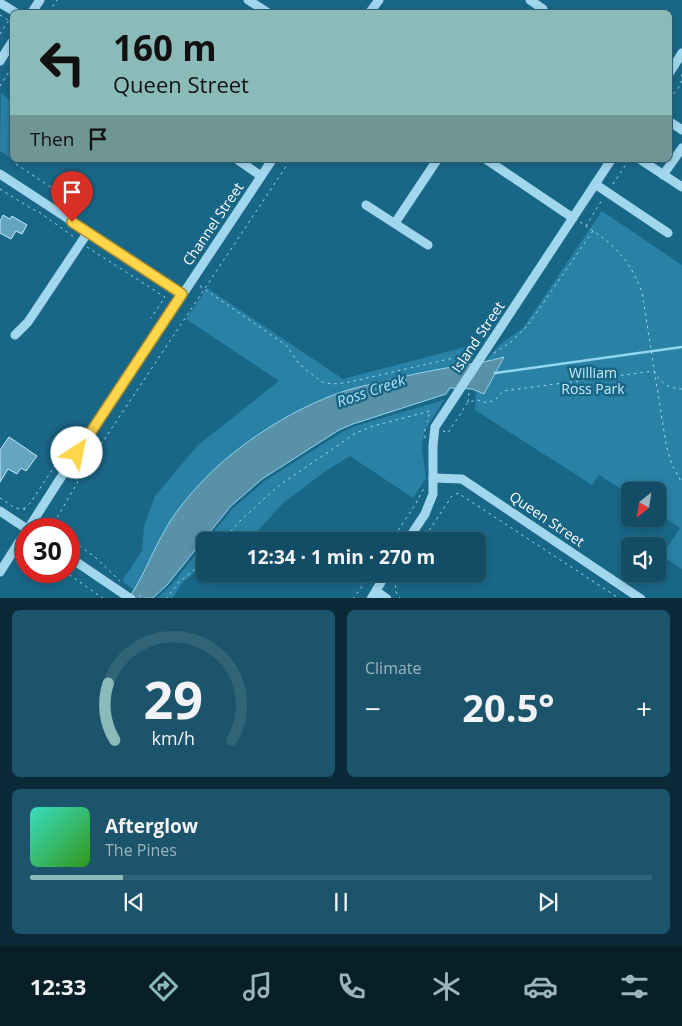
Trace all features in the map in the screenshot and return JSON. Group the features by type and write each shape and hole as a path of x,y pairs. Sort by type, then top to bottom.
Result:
{"street":[{"path":"248,0 264,10"},
{"path":"530,0 543,8"},
{"path":"0,3 10,11"},
{"path":"0,61 10,45"},
{"path":"672,69 682,53"},
{"path":"663,175 682,148"},
{"path":"241,162 261,176"},
{"name":"Channel Street","path":"36,516 271,162"},
{"path":"395,223 436,162"},
{"path":"490,162 573,218"},
{"name":"Island Street","path":"413,532 427,509 433,494 433,444 436,427 610,162"},
{"path":"644,162 682,187"},
{"path":"0,174 182,294"},
{"path":"595,184 668,233"},
{"path":"366,205 428,244"},
{"path":"15,335 28,322 88,232"},
{"name":"Queen Street","path":"433,478 462,479 642,598"},
{"path":"0,511 15,522"},
{"name":"Channel Street","path":"0,572 15,549"},
{"path":"80,564 131,598"},
{"path":"381,582 373,595 387,598"}],"path":[{"path":"0,15 9,21 0,34"},
{"path":"0,86 10,70"},
{"path":"672,96 680,84 682,73"},
{"path":"56,518 90,462 289,162"},
{"path":"16,164 55,190"},
{"path":"0,189 68,231 81,242 164,297 151,318"},
{"path":"573,218 606,239 620,252 634,272 642,292 654,371 661,402 666,444 672,465 682,482"},
{"path":"490,355 506,346 528,325 593,230"},
{"path":"191,281 287,346 299,364 322,382 332,384 345,383 462,356 478,362"},
{"path":"654,371 662,384 682,389"},
{"path":"468,402 478,400 487,403 496,399 503,391 654,371"},
{"path":"425,429 436,427 448,433 468,402 469,389"},
{"path":"230,532 277,487 356,433 373,426 430,412 425,429 425,438"},
{"path":"24,509 31,502 81,426"},
{"path":"397,532 415,505 425,485"},
{"path":"428,532 452,496 458,493 620,598"},
{"path":"0,498 15,508 24,509 36,516"},
{"path":"80,546 122,582"},
{"path":"166,598 179,582 196,568"},
{"path":"80,582 104,598"},
{"path":"353,598 365,582"},
{"path":"396,582 395,590 401,598"}],"green space":[{"path":"1,93 10,100 10,158 0,151"},
{"name":"William Ross Park","path":"602,211 682,265 682,569 666,559 666,550 680,528 666,518 666,482 621,482 621,489 599,475 592,485 475,410 476,391 484,394 486,392 503,358 484,363 499,345 523,328"},
{"path":"207,288 343,379 469,346 459,366 353,389 328,397 284,419 149,560 134,590 122,581 142,551 144,526 155,496 198,445 279,381 186,319"},
{"path":"444,400 424,432 422,449 426,478 413,498 350,456 326,471 283,503 257,532 213,532 233,508 266,480 355,426"},
{"path":"196,554 196,571 182,583 173,598 157,598 173,583"}],"water":[{"path":"504,357 484,394 472,389 450,388 446,394 353,424 339,430 262,479 231,506 210,532 196,532 196,549 167,585 153,598 129,598 175,514 198,486 230,455 270,427 313,403 355,388"}],"building":[{"path":"3,215 10,219 12,216 27,225 22,234 16,231 11,239 0,233 0,221"},
{"path":"9,437 37,456 26,471 21,468 17,474 8,469 0,482 0,450"}],"waterway":[{"name":"Ross Creek","path":"495,373 682,347"}],"route":[{"path":"72,222 182,294 77,453"}]}
